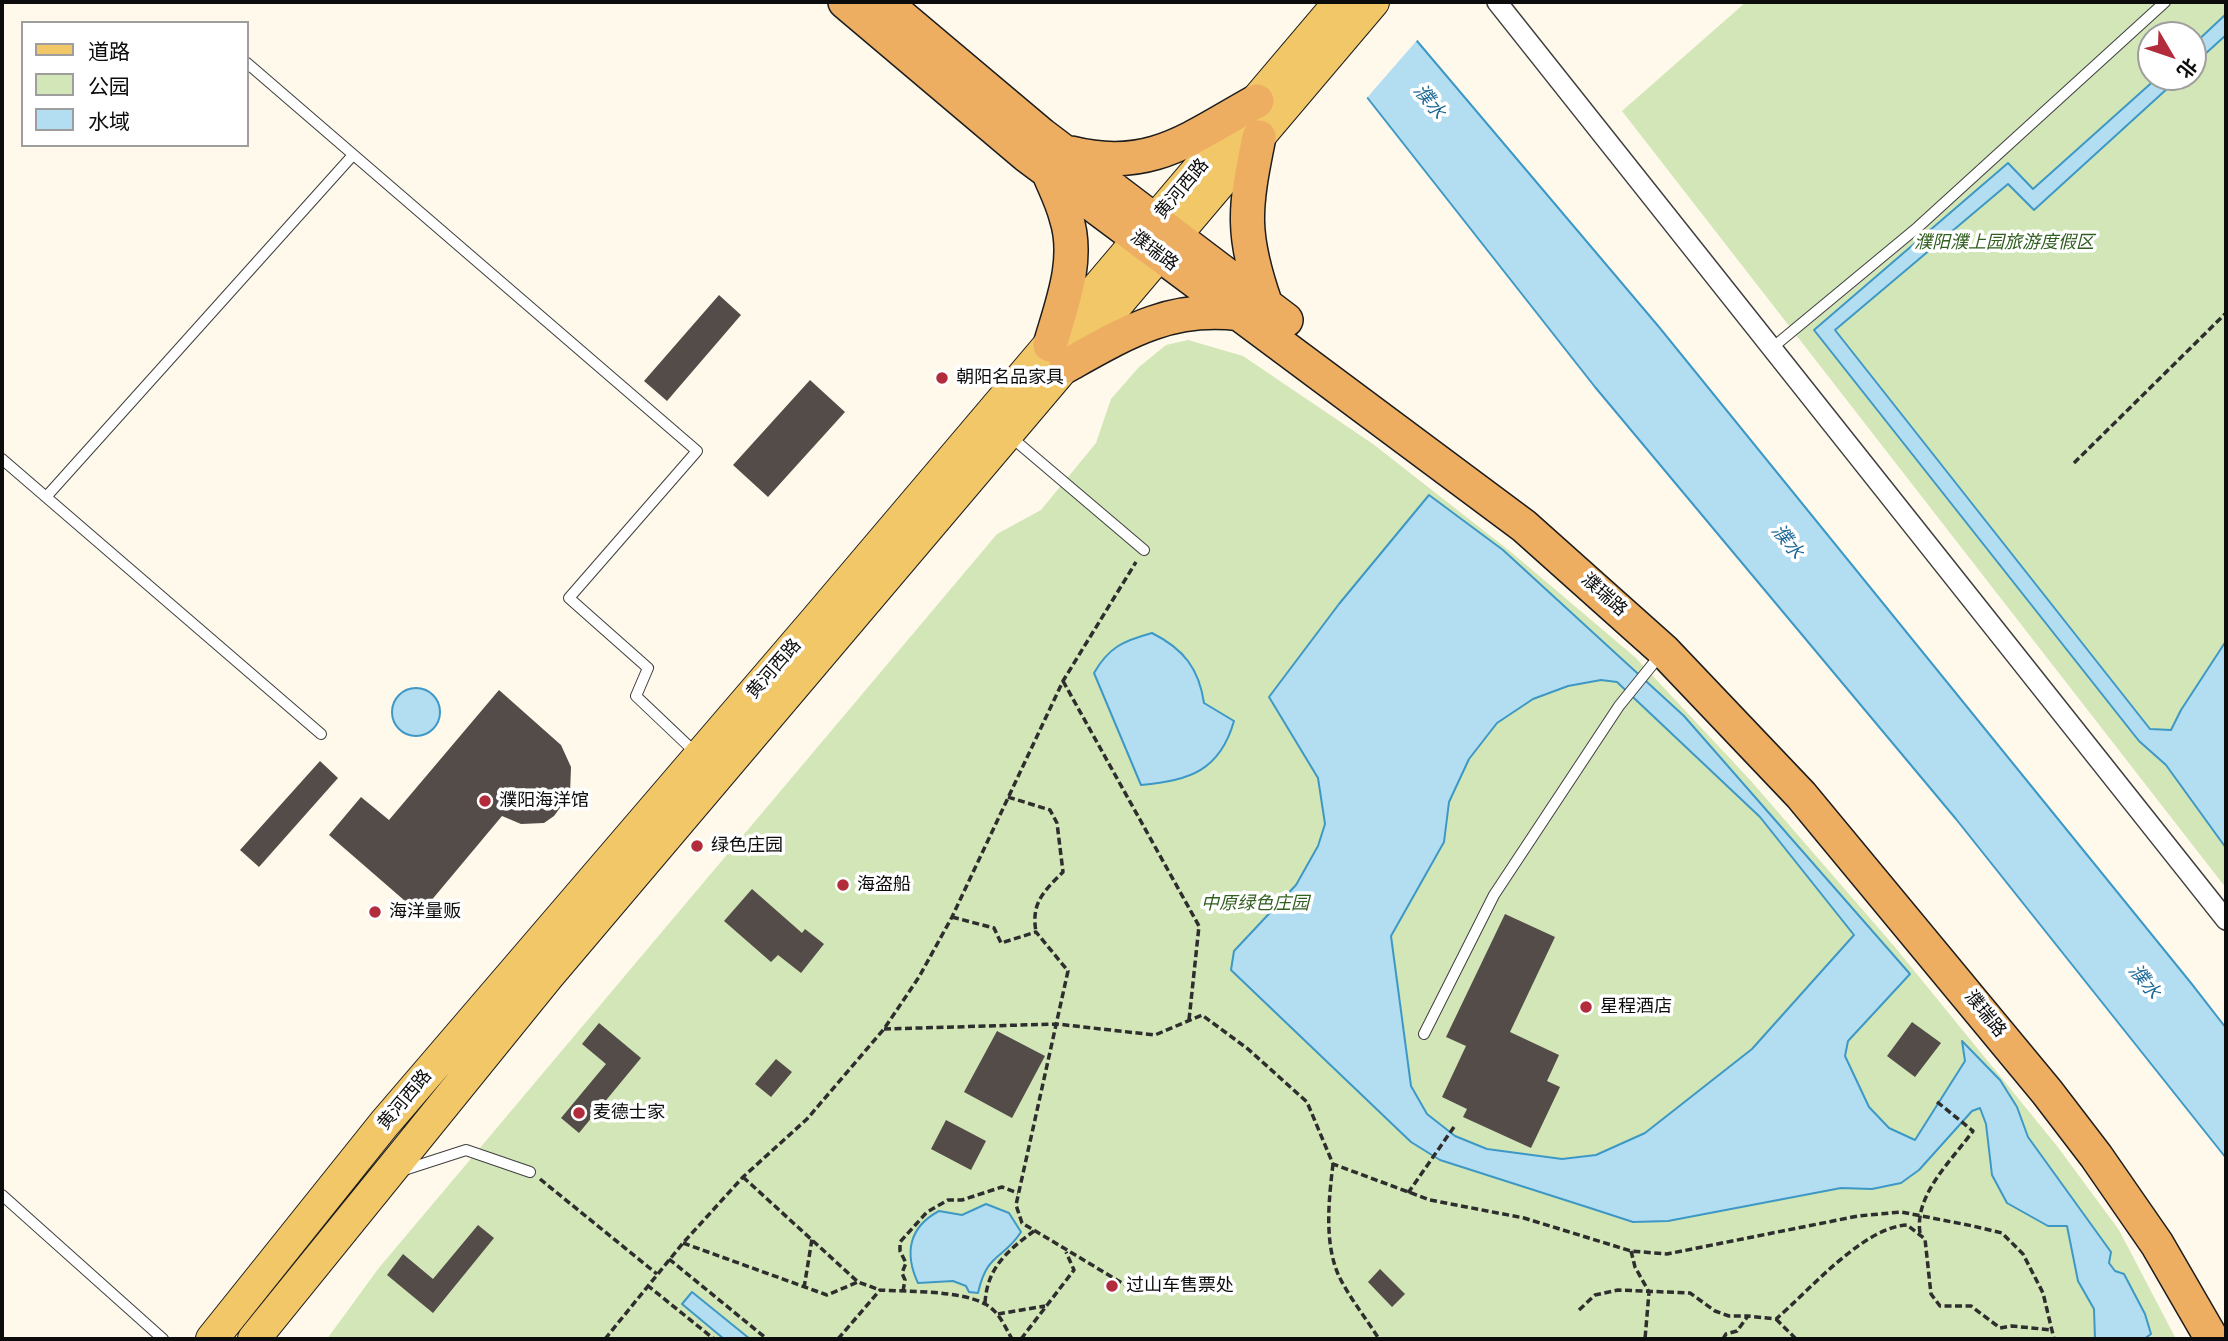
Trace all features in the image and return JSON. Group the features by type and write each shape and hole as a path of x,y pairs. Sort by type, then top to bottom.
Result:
{"highway":[{"name":"濮瑞路","path":"845,2 1253,310 1524,526 1664,651 1801,794 2047,1092 2157,1244 2212,1339"},
{"name":"濮瑞路","path":"884,2 1056,161"},
{"path":"1257,101 1160,152 1131,160 1056,161 1072,251 1058,355 1183,313 1253,310 1245,211 1259,137"},
{"name":"濮瑞路","path":"1253,310 1537,510 1613,575 1761,720 1896,873 2105,1133 2175,1233 2226,1323"}],"main road":[{"name":"黄河西路","path":"1157,238 1259,137 1340,2"},
{"name":"黄河西路","path":"212,1339 384,1124 699,756 1058,355 1157,238 1257,101 1373,2"},
{"name":"黄河西路","path":"254,1339 548,976 1008,434 1058,355"}],"street":[{"path":"1497,2 2226,920"}],"lane":[{"path":"1772,348 1918,227 2165,2"},
{"path":"248,64 697,451 569,598 648,668 636,696 699,756"},
{"path":"46,497 353,155"},
{"path":"1008,434 1144,550"},
{"path":"2,459 321,734"},
{"path":"1424,1034 1494,895 1619,706 1664,651"},
{"path":"384,1176 466,1150 530,1172"},
{"path":"2,1195 163,1339"}],"path":[{"path":"2074,463 2226,313"},
{"path":"606,1339 683,1243 743,1177 807,1119 884,1029 919,977 952,917 1063,681 1089,634 1144,550"},
{"path":"1063,681 1199,926 1189,1020"},
{"path":"1008,797 1050,810 1057,822 1063,872 1044,892 1033,914 1036,932 1069,971 1016,1205 1022,1223 1127,1286"},
{"path":"952,917 994,928 1000,943 1036,932"},
{"path":"884,1029 1056,1024 1155,1035 1202,1015 1248,1049 1307,1102 1334,1164 1329,1197 1330,1228 1338,1273 1379,1339"},
{"path":"1920,1234 1920,1216 1926,1195 1973,1131 1936,1101"},
{"path":"1408,1193 1456,1124"},
{"path":"1334,1164 1408,1193 1524,1218 1631,1251 1667,1254 1858,1216 1901,1212 2001,1233 2023,1254 2043,1293 2054,1339"},
{"path":"530,1172 657,1274"},
{"path":"743,1177 858,1282 880,1290 939,1294 985,1304 998,1314 1012,1339"},
{"path":"903,1291 905,1280 902,1273 906,1263 900,1251 901,1242 927,1212 948,1200 962,1200 1002,1187 1018,1193"},
{"path":"1776,1319 1873,1235 1895,1225 1907,1225 1925,1239 1929,1256 1931,1294 1940,1306 1971,1306 2000,1328 2012,1326 2052,1330"},
{"path":"985,1304 986,1284 995,1265 1034,1231"},
{"path":"804,1288 813,1239"},
{"path":"683,1243 827,1294 858,1282"},
{"path":"1021,1339 1074,1270 1065,1250"},
{"path":"1631,1251 1648,1292 1645,1339"},
{"path":"669,1259 767,1339"},
{"path":"647,1285 714,1339"},
{"path":"838,1339 880,1290"},
{"path":"1579,1310 1595,1295 1618,1290 1690,1293 1715,1311 1729,1316 1776,1319 1796,1339"},
{"path":"998,1314 1047,1305"},
{"path":"1723,1339 1726,1334 1737,1331 1748,1316"}],"green space":[{"name":"濮阳濮上园旅游度假区","path":"1746,2 2226,2 2226,888 1622,111"},
{"name":"中原绿色庄园","path":"1188,340 1243,356 1373,444 1511,552 1636,658 1751,781 1894,946 2057,1146 2119,1230 2176,1339 327,1339 378,1269 997,534 1041,510 1096,443 1111,399 1139,367 1166,345"}],"water":[{"name":"濮水","path":"1292,2 1384,2 1659,327 2191,983 2226,1028 2226,1158 1956,819 1595,387"},
{"path":"2226,14 2226,35 2207,52 2207,32"},
{"path":"2142,91 2165,91 2034,210 2008,184 1835,330 2150,729 2171,730 2226,641 2226,848 2166,765 2139,741 1814,330 2008,163 2033,189"},
{"path":"1429,495 1503,550 1684,716 1910,974 1848,1041 1845,1056 1869,1107 1889,1128 1915,1140 1965,1061 1962,1041 2000,1080 2017,1107 2028,1137 2111,1252 2109,1263 2115,1271 2124,1274 2145,1314 2151,1334 2144,1339 2095,1339 2094,1309 2078,1281 2067,1226 2048,1226 2007,1203 1992,1175 1986,1124 1980,1108 1972,1111 1919,1170 1901,1183 1872,1189 1841,1188 1668,1221 1633,1222 1440,1160 1411,1142 1231,970 1234,951 1296,885 1318,846 1325,824 1318,778 1269,697 1339,604","holes":["1601,680 1617,682 1760,817 1854,935 1752,1049 1645,1133 1596,1155 1562,1159 1487,1149 1455,1136 1427,1114 1411,1086 1391,936 1444,842 1449,802 1469,759 1497,723 1533,699 1568,686"]},
{"path":"1152,633 1173,646 1188,661 1198,680 1204,703 1234,721 1220,751 1201,770 1174,780 1141,785 1094,673 1105,657 1118,646"},
{"path":"416,688 433,695 440,712 433,729 416,736 399,729 392,712 399,695"},
{"path":"986,1204 1009,1213 1021,1232 986,1270 978,1293 969,1292 966,1286 953,1281 918,1283 911,1261 911,1251 915,1233 921,1225 939,1211 962,1215"},
{"path":"692,1292 750,1339 724,1339 682,1304"}],"pier":[{"path":"1288,2 1389,2 1419,38 1365,100"}],"building":[{"path":"719,295 741,315 667,401 644,381"},
{"path":"810,380 845,412 768,497 733,465"},
{"name":"濮阳海洋馆","path":"499,690 561,745 571,767 570,794 554,816 544,823 521,824 502,816 420,914 329,835 361,797 389,820"},
{"path":"320,761 338,778 259,867 240,850"},
{"path":"752,889 802,933 805,929 824,944 801,973 778,955 771,962 724,921"},
{"path":"1505,914 1555,937 1510,1032 1559,1055 1547,1081 1560,1087 1531,1148 1463,1117 1467,1109 1442,1097 1466,1046 1446,1037"},
{"path":"1912,1022 1941,1043 1915,1077 1887,1056"},
{"path":"599,1023 641,1058 579,1133 561,1118 606,1064 582,1044"},
{"path":"997,1031 1045,1056 1012,1118 964,1092"},
{"path":"776,1059 792,1072 771,1097 755,1084"},
{"path":"946,1120 986,1141 971,1170 931,1149"},
{"path":"478,1225 494,1238 433,1313 387,1275 403,1254 433,1279"},
{"path":"1380,1269 1405,1294 1392,1307 1368,1282"}],"place":[{"name":"朝阳名品家具","path":"942,378"},
{"name":"濮阳海洋馆","path":"485,801"},
{"name":"绿色庄园","path":"697,846"},
{"name":"海盗船","path":"843,885"},
{"name":"海洋量贩","path":"375,912"},
{"name":"星程酒店","path":"1586,1007"},
{"name":"麦德士家","path":"579,1113"},
{"name":"过山车售票处","path":"1112,1286"}]}
